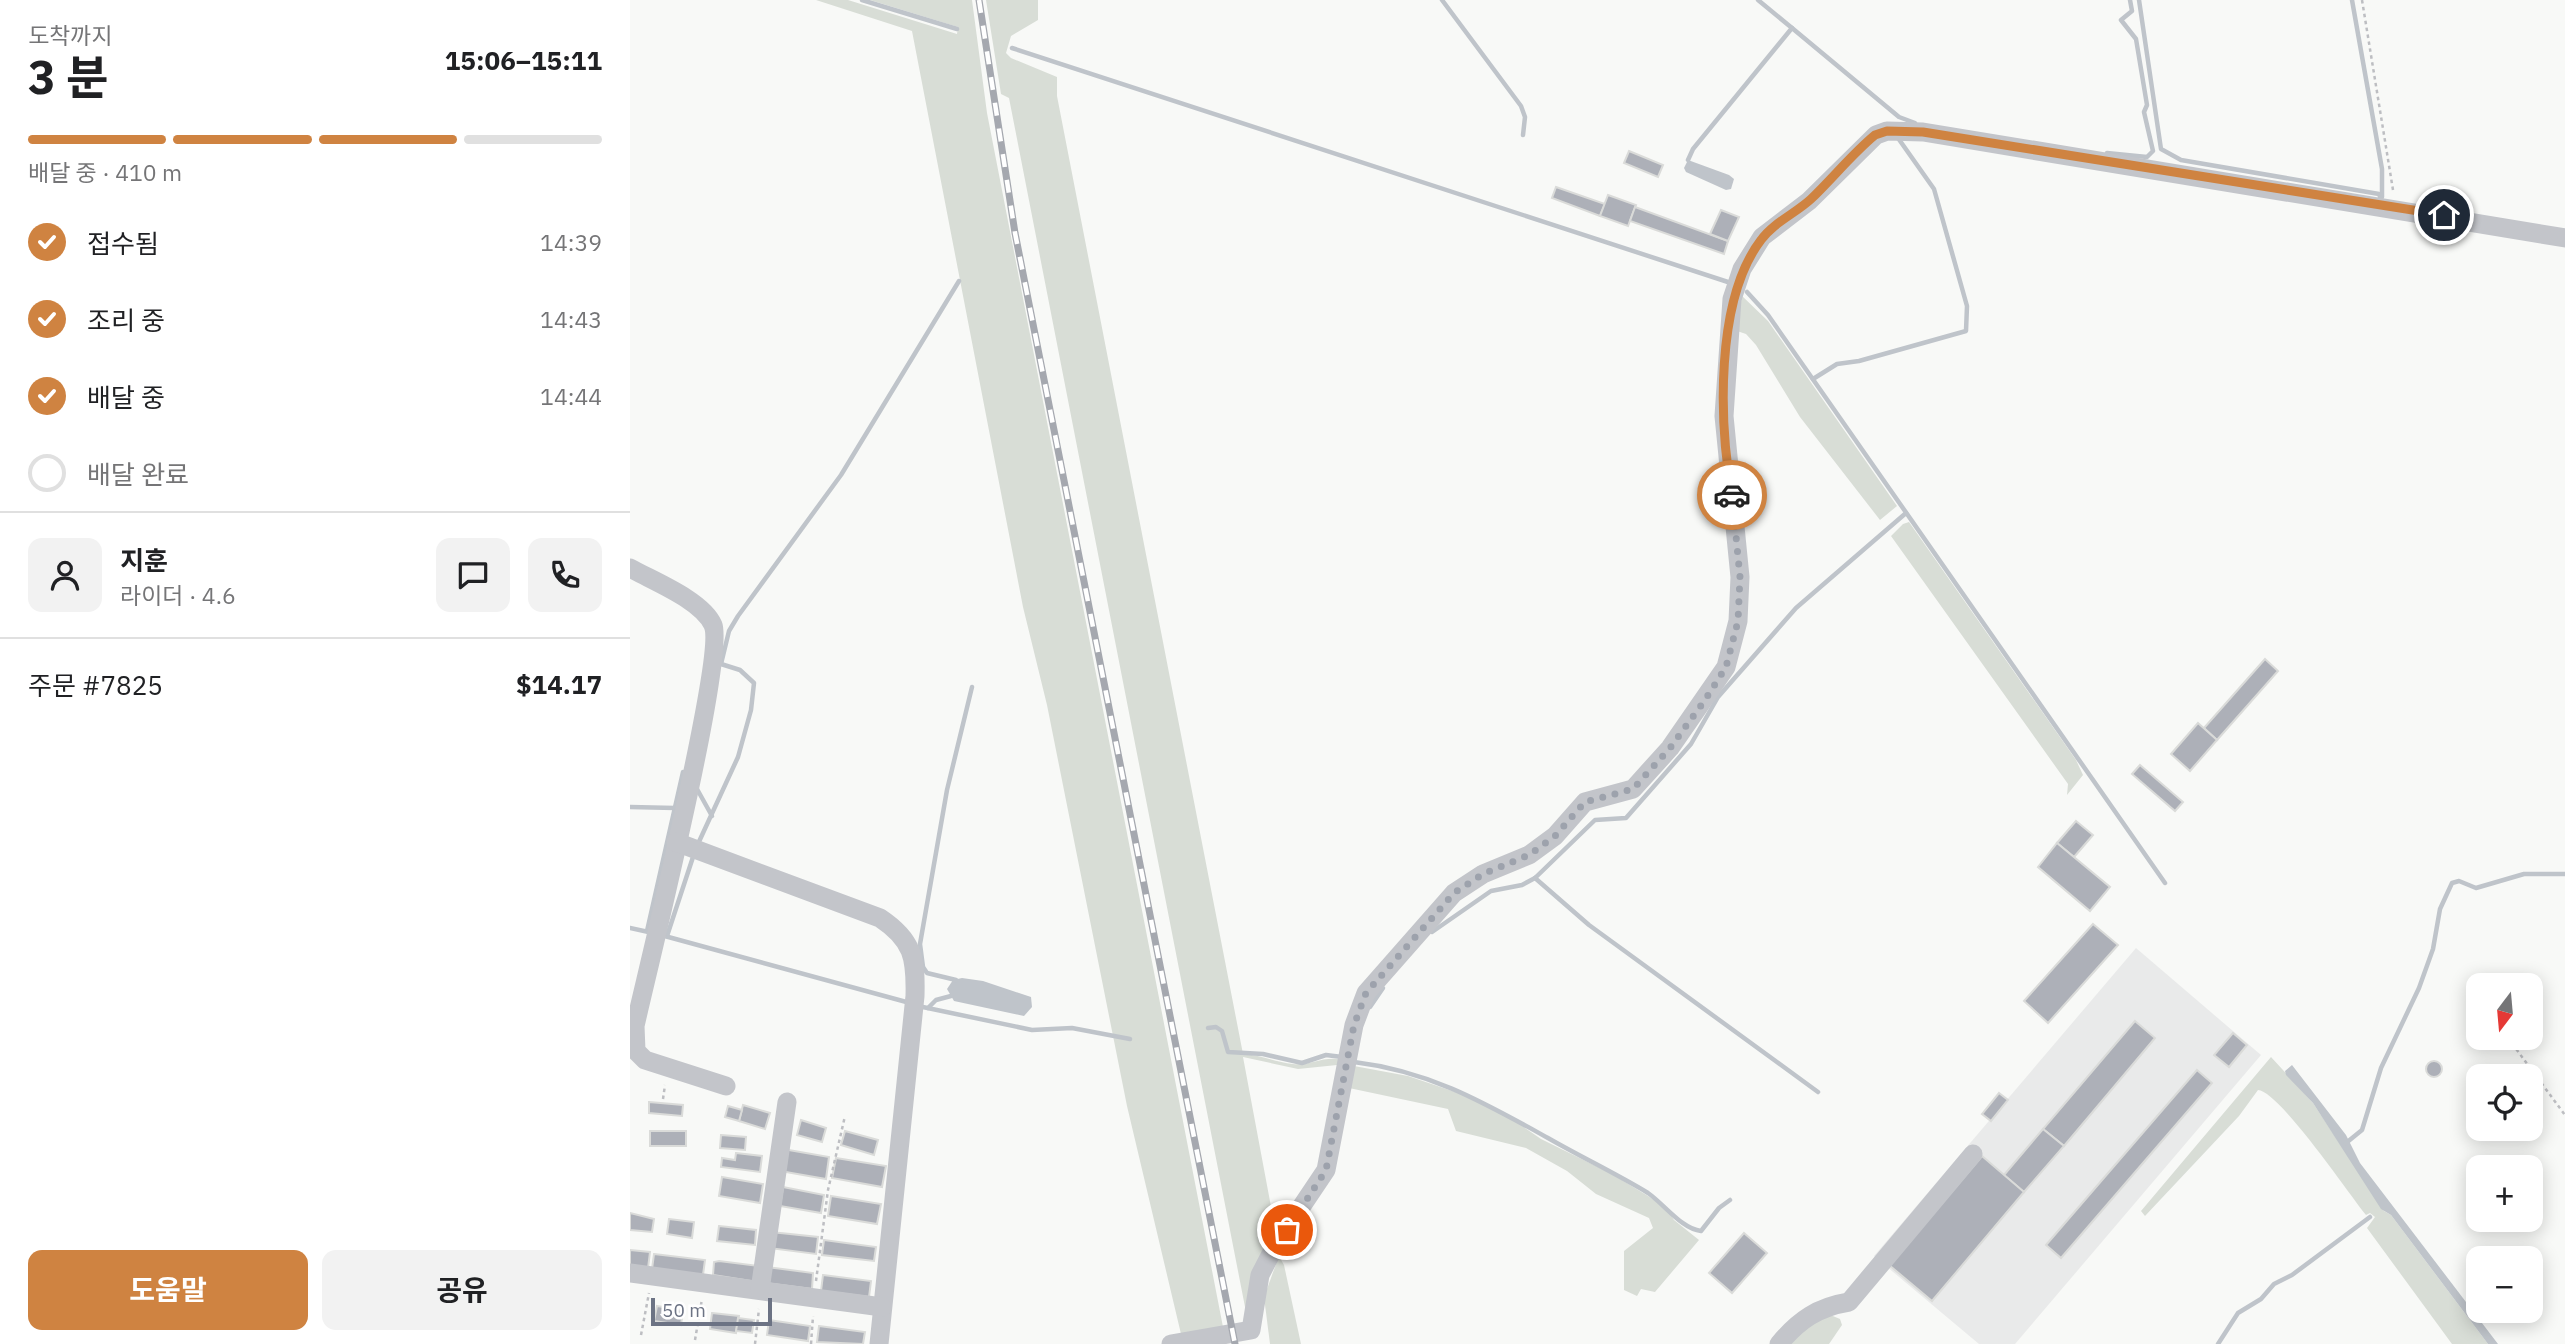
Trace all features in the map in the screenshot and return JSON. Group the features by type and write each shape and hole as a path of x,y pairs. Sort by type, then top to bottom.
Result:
{"street":[{"path":"1171,1344 1221,1333 1253,1337 1260,1276 1275,1246 1326,1170 1354,1025 1366,993 1454,893 1468,882 1529,855 1555,836 1585,802 1633,789 1670,748 1726,667 1738,621 1740,577 1724,416 1727,334 1732,299 1739,278 1762,237 1809,201 1867,142 1887,131 1923,132 2396,207 2565,238"},
{"path":"630,568 685,598 712,624 715,635 708,693 635,1026 636,1051 645,1060 726,1086"},
{"path":"676,842 880,918 900,931 908,945 916,970 914,1003 878,1344"},
{"path":"760,1290 787,1102"},
{"path":"1779,1344 1808,1315 1829,1305 1849,1302 1973,1154"},
{"path":"630,1273 882,1307"}],"path":[{"path":"2362,0 2396,207"},
{"path":"2517,1050 2565,1115"},
{"path":"811,1344 828,1190 845,1116"},
{"path":"641,1335 651,1276"},
{"path":"695,1340 704,1283"},
{"path":"755,1344 760,1290"}],"shaded area":[{"path":"816,0 848,0 957,34 958,27 870,0 972,0 987,113 1223,1327 1181,1334 1127,1106 1047,705 1023,607 912,31"},
{"path":"986,0 1038,0 1038,20 1011,36 1006,53 1011,58 1057,77 1057,96 1243,1054 1293,1064 1343,1060 1337,1065 1298,1069 1243,1057 1275,1228 1255,1275 1246,1312 1009,98 1001,94"},
{"path":"1688,160 1729,175 1734,179 1731,189 1726,190 1686,172 1684,168"},
{"path":"1740,294 1768,321 1897,506 1880,520 1800,417 1756,345 1746,334 1734,330"},
{"path":"1909,522 2076,760 2083,775 2067,795 2068,784 1891,536 1903,524"},
{"path":"2136,948 2261,1055 2015,1344 1979,1344 1874,1256"},
{"path":"962,978 983,981 1031,997 1032,1007 1024,1016 954,1001 947,989 953,980"},
{"path":"2271,1057 2313,1103 2384,1211 2391,1215 2466,1315 2466,1323 2472,1323 2488,1344 2452,1344 2367,1228 2375,1217 2370,1213 2366,1215 2297,1124 2268,1095 2258,1090 2239,1116 2145,1216 2141,1211"},
{"path":"2292,1065 2346,1135 2360,1163 2466,1302 2466,1315 2391,1215 2381,1209 2313,1103 2285,1071"},
{"path":"1354,1066 1408,1076 1470,1097 1508,1116 1541,1139 1612,1174 1648,1196 1667,1209 1674,1220 1699,1240 1655,1292 1641,1289 1637,1296 1624,1290 1624,1251 1653,1228 1649,1218 1596,1194 1567,1171 1526,1148 1456,1131 1448,1109 1349,1088"},
{"path":"1279,1256 1284,1265 1301,1344 1270,1344 1264,1297"},
{"path":"1828,1314 1840,1319 1842,1325 1829,1344 1784,1344"},
{"path":"2472,1323 2482,1323 2498,1344 2488,1344"}],"building":[{"path":"1629,151 1663,165 1658,177 1624,163"},
{"path":"1556,187 1605,204 1600,216 1552,198"},
{"path":"1608,195 1636,205 1628,226 1600,216"},
{"path":"1635,207 1728,241 1724,254 1630,221"},
{"path":"1721,210 1739,217 1728,241 1710,234"},
{"path":"2265,659 2278,671 2217,740 2204,728"},
{"path":"2198,723 2217,740 2190,771 2171,754"},
{"path":"2140,765 2183,802 2175,811 2132,774"},
{"path":"2076,821 2093,835 2074,857 2057,843"},
{"path":"2057,843 2110,887 2090,911 2038,867"},
{"path":"2093,924 2118,945 2048,1023 2024,1001"},
{"path":"2135,1021 2155,1038 2064,1146 2043,1129"},
{"path":"2233,1033 2247,1045 2229,1067 2214,1055"},
{"path":"2431,1061 2437,1061 2442,1069 2440,1075 2431,1077 2426,1072 2426,1066"},
{"path":"2197,1070 2212,1083 2061,1258 2046,1245"},
{"path":"1999,1093 2008,1100 1991,1121 1982,1114"},
{"path":"649,1102 683,1105 682,1116 649,1113"},
{"path":"743,1105 770,1113 765,1129 739,1121"},
{"path":"728,1106 742,1110 739,1121 725,1117"},
{"path":"801,1120 826,1128 822,1142 797,1135"},
{"path":"2043,1129 2064,1146 2024,1192 2004,1175"},
{"path":"650,1131 686,1131 686,1146 650,1146"},
{"path":"845,1131 878,1140 874,1155 841,1145"},
{"path":"721,1135 746,1137 745,1150 720,1148"},
{"path":"783,1149 829,1157 826,1179 780,1171"},
{"path":"736,1153 762,1156 760,1172 721,1167 722,1158 735,1160"},
{"path":"1982,1156 2024,1192 1932,1301 1889,1265"},
{"path":"836,1158 886,1166 882,1187 832,1178"},
{"path":"722,1177 763,1184 760,1203 719,1196"},
{"path":"783,1187 824,1195 821,1213 780,1206"},
{"path":"831,1196 881,1204 877,1224 828,1216"},
{"path":"630,1213 654,1219 652,1232 630,1230"},
{"path":"669,1219 694,1222 692,1238 667,1234"},
{"path":"719,1226 756,1230 755,1245 717,1241"},
{"path":"771,1232 818,1237 816,1254 769,1248"},
{"path":"1744,1233 1767,1253 1732,1293 1709,1273"},
{"path":"824,1240 876,1247 874,1261 822,1255"},
{"path":"630,1250 650,1252 648,1268 630,1265"},
{"path":"654,1254 705,1260 703,1275 652,1269"},
{"path":"714,1262 759,1266 757,1282 713,1275"},
{"path":"767,1267 813,1273 812,1289 765,1283"},
{"path":"823,1275 871,1281 869,1297 821,1291"},
{"path":"657,1306 683,1310 681,1325 654,1321"},
{"path":"712,1313 739,1316 736,1333 710,1329"},
{"path":"738,1318 754,1320 752,1333 736,1331"},
{"path":"769,1320 810,1326 808,1341 767,1335"},
{"path":"819,1326 865,1332 863,1344 817,1342"}],"waterway":[{"path":"862,0 957,29"},
{"path":"1442,0 1521,106 1525,117 1523,135"},
{"path":"1688,160 1693,149 1792,28 1758,0"},
{"path":"2107,153 2147,157 2153,151 2144,112 2147,105 2136,39 2121,20 2132,11 2130,0"},
{"path":"2139,0 2161,149 2181,160 2379,194 2381,200"},
{"path":"2352,0 2382,169 2382,197"},
{"path":"1792,28 1899,117 1915,123"},
{"path":"1012,48 1731,283"},
{"path":"1813,379 1837,364 1859,361 1966,331 1967,306 1934,189 1898,138"},
{"path":"721,664 729,631 738,616 841,475 959,281"},
{"path":"1747,292 1768,315 2165,883"},
{"path":"1432,932 1491,891 1522,885 1535,878 1595,820 1626,818 1691,744 1718,697 1796,608 1906,513"},
{"path":"697,846 738,757 751,710 754,683 740,670 721,664"},
{"path":"956,980 927,973 923,967 920,944 947,790 972,687"},
{"path":"647,931 683,772"},
{"path":"697,789 712,816"},
{"path":"630,807 675,808"},
{"path":"667,936 694,854"},
{"path":"2346,1143 2362,1130 2381,1068 2419,988 2433,949 2440,909 2452,883 2459,881 2476,888 2524,874 2565,874"},
{"path":"1535,878 1589,925 1818,1092"},
{"path":"630,928 653,933"},
{"path":"661,935 910,1003"},
{"path":"1370,1007 1383,988"},
{"path":"928,1008 936,1000 951,996"},
{"path":"918,1006 1032,1030 1072,1028 1130,1039"},
{"path":"1208,1028 1216,1027 1222,1031 1228,1052 1263,1054 1302,1063 1326,1055 1342,1057"},
{"path":"1354,1062 1407,1073 1478,1101 1648,1193 1680,1221 1694,1229 1701,1231 1719,1208 1730,1200"},
{"path":"2218,1344 2238,1313 2261,1299 2274,1284 2292,1275 2370,1217"}],"railway":[{"path":"979,0 1015,233 1235,1344"}],"way so far":[{"path":"1287,1230 1326,1170 1354,1025 1366,993 1454,893 1468,882 1529,855 1555,836 1585,802 1633,789 1670,748 1726,667 1734,646 1738,621 1740,577 1736,514 1732,495"}],"route":[{"path":"1732,495 1727,470 1724,416 1727,334 1732,299 1742,269 1762,237 1809,201 1875,135 1887,131 1923,132 2444,215"}]}
